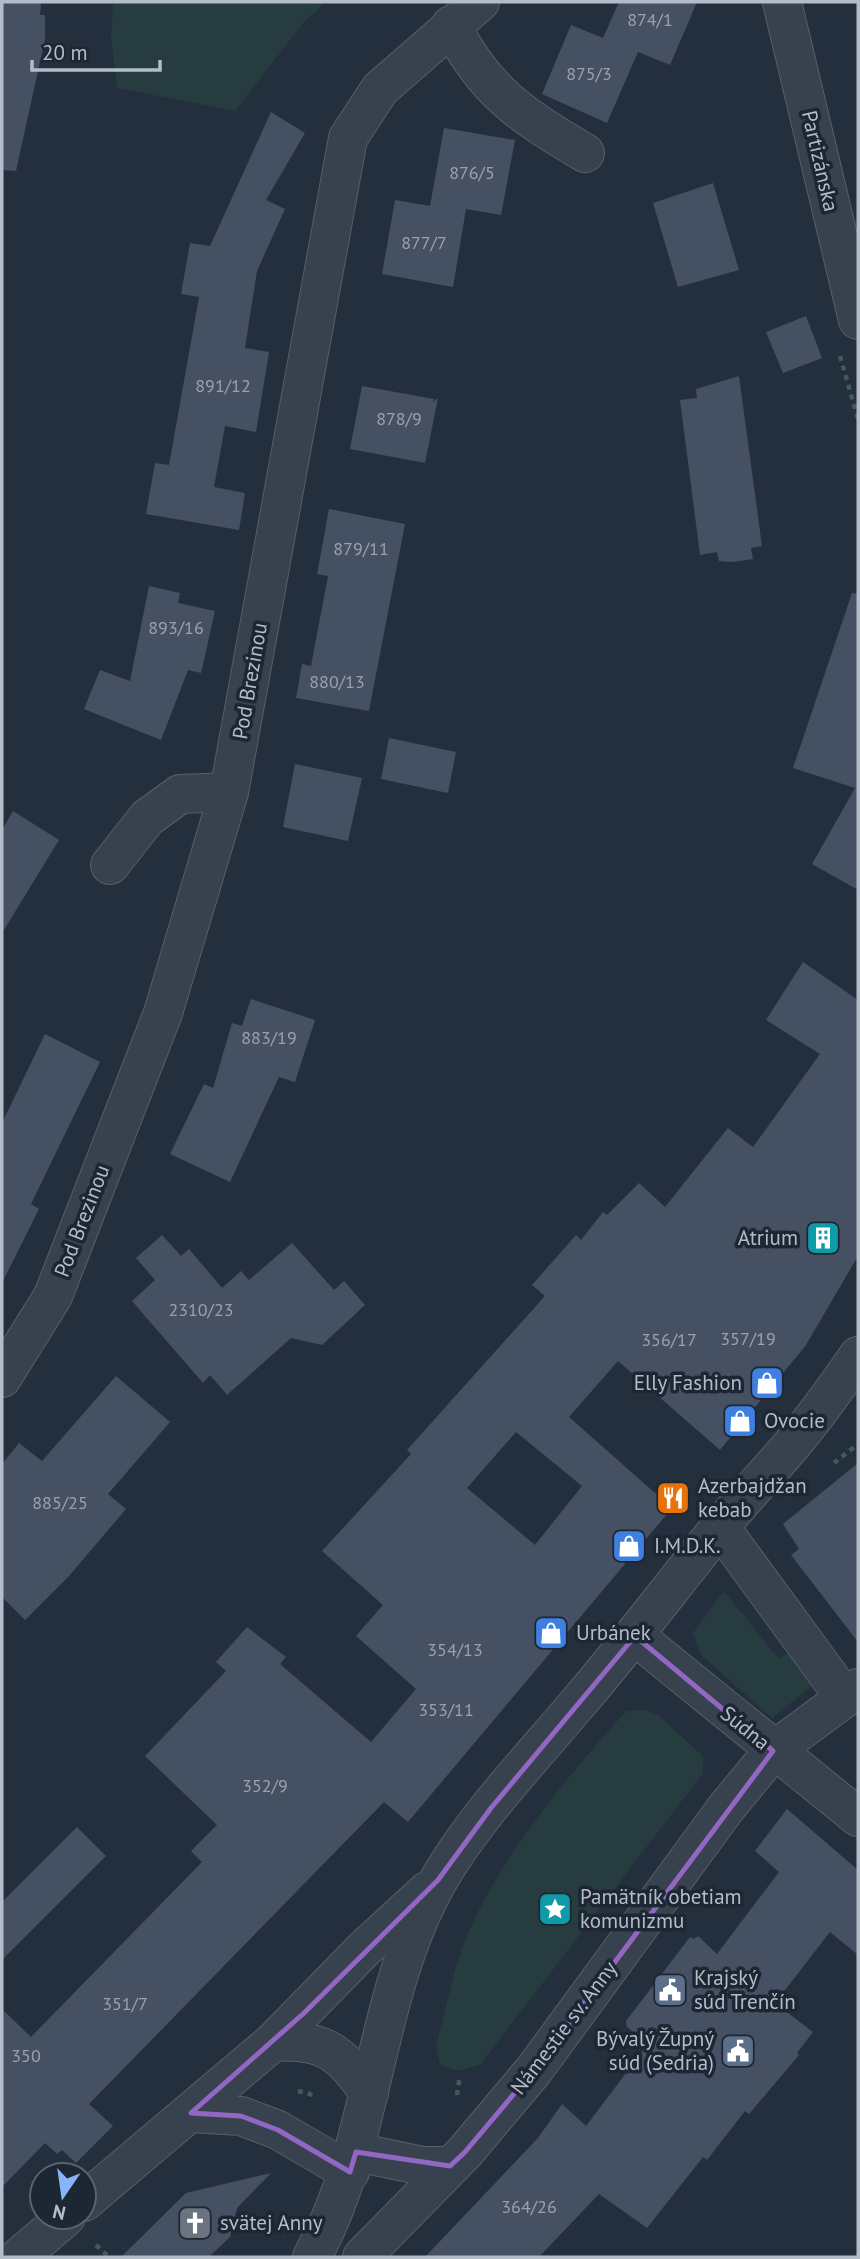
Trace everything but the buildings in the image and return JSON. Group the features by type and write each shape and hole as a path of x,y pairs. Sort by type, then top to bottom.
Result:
{"street":[{"name":"Partizánska","path":"782,2 858,320"},
{"path":"466,13 470,61 495,92 539,126 585,153"},
{"name":"Pod Brezinou","path":"2,1377 53,1296 163,1013 229,792 348,138 380,89 466,13"},
{"path":"110,865 147,817 180,794 229,792"},
{"path":"98,2190 273,2042 364,1948 438,1880 491,1808 635,1636 720,1527 794,1442 858,1356"},
{"path":"720,1527 851,1693"},
{"name":"Súdna","path":"635,1636 858,1817"},
{"name":"Námestie sv. Anny","path":"362,2257 450,2166 534,2070 726,1808 774,1751 851,1693"},
{"path":"312,2257 328,2227 353,2162 395,1991 414,1934 438,1880"},
{"path":"273,2042 303,2039 328,2047 352,2067 369,2092"},
{"path":"191,2113 241,2116 353,2162 450,2166"},
{"path":"19,2257 50,2231"}],"path":[{"path":"832,1464 858,1444"},
{"path":"287,2089 323,2098"}],"highlighted area":[{"path":"635,1636 773,1751 534,2070 465,2152 450,2166 356,2152 350,2172 278,2130 241,2116 191,2113 304,2013 438,1880 491,1808"}],"green space":[{"path":"113,2 326,2 304,22 235,111 117,88 111,38"},
{"path":"724,1591 779,1659 794,1649 817,1682 772,1718 701,1655 693,1633"},
{"path":"644,1710 658,1715 703,1756 703,1773 481,2064 459,2071 440,2065 436,2046 458,1960 468,1933 500,1872 559,1789 626,1711"}],"place":[{"name":"Atrium","path":"823,1238"},
{"name":"Elly Fashion","path":"767,1383"},
{"name":"Ovocie","path":"740,1421"},
{"name":"Azerbajdžan kebab","path":"673,1498"},
{"name":"I.M.D.K.","path":"629,1546"},
{"name":"Urbánek","path":"551,1633"},
{"name":"Pamätník obetiam komunizmu","path":"555,1909"},
{"name":"Krajský súd Trenčín","path":"670,1990"},
{"name":"Bývalý Župný súd (Sedria)","path":"738,2051"},
{"name":"svätej Anny","path":"195,2223"}]}
